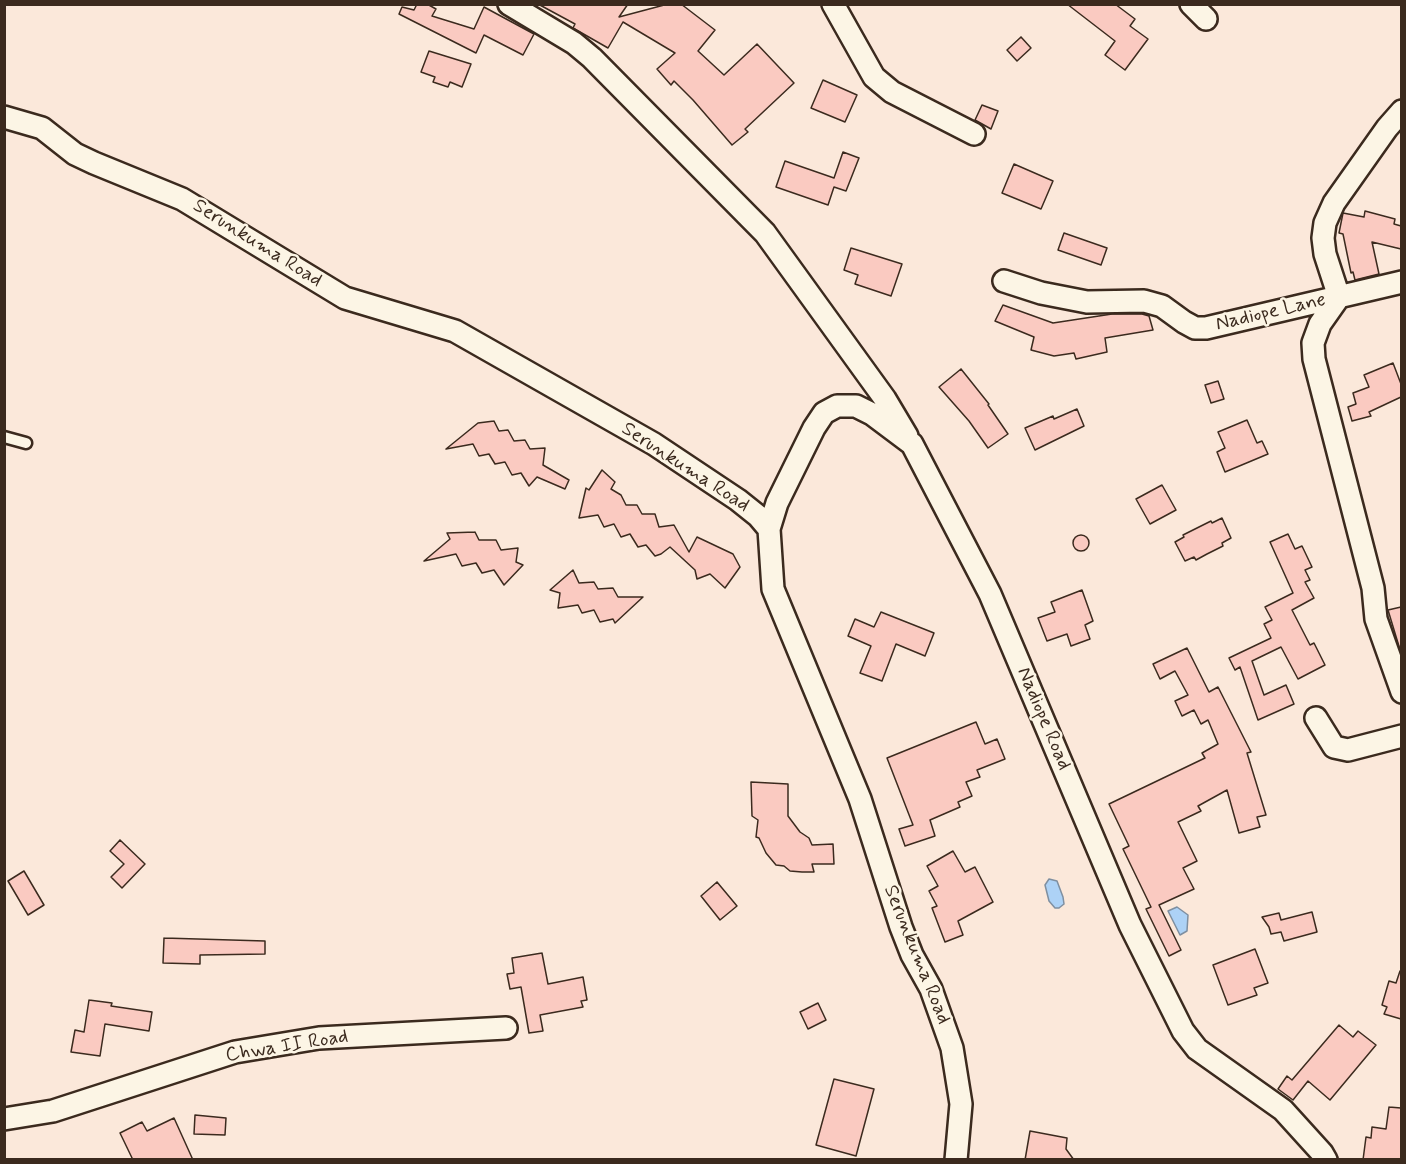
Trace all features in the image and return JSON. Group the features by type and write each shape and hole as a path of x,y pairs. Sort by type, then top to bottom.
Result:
{"street":[{"path":"509,4 574,43 592,58 765,233 885,399 912,444"},
{"path":"833,4 874,77 892,92 974,134"},
{"path":"1401,111 1334,203 1325,223 1323,238 1325,254 1338,297 1320,324 1313,343 1314,359 1373,588 1376,619 1401,692"},
{"name":"Serunkuma Road","path":"4,117 42,128 75,154 182,199 345,298 455,331 654,444 738,500 769,529 773,590 860,799 901,927 912,955 931,989 952,1048 961,1104 956,1160"},
{"name":"Nadiope Lane","path":"1004,281 1041,293 1087,302 1144,301 1162,306 1195,328 1206,328 1401,282"},
{"name":"Nadiope Road","path":"769,529 777,503 814,428 824,413 837,406 856,406 872,414 912,444 990,594 1130,925 1183,1031 1197,1049 1283,1110 1326,1160"},
{"path":"1316,718 1334,747 1348,750 1401,736"},
{"name":"Chwa II Road","path":"4,1119 53,1112 235,1052 319,1038 506,1028"}],"lane":[{"path":"4,437 26,443"}],"water":[{"path":"1049,879 1057,881 1063,897 1064,904 1059,908 1055,908 1049,901 1045,885"},
{"path":"1177,907 1188,915 1187,931 1180,935 1168,911"}],"building":[{"path":"417,4 427,4 436,9 432,16 474,29 484,7 534,34 523,55 484,35 476,53 399,14 402,7 414,10"},
{"path":"538,4 628,4 619,17 668,4 681,4 715,30 698,51 724,75 757,44 794,83 745,129 748,132 732,145 693,100 674,81 671,85 657,69 675,53 623,22 608,48 573,28 575,24"},
{"path":"1067,4 1115,4 1135,19 1130,26 1148,39 1125,70 1105,55 1115,41"},
{"path":"1021,37 1031,48 1017,61 1007,50"},
{"path":"429,51 471,64 462,87 450,82 448,87 433,82 435,77 421,72"},
{"path":"823,80 857,95 845,122 811,108"},
{"path":"982,105 998,111 991,129 975,120"},
{"path":"843,152 859,158 846,191 834,187 828,205 776,187 785,161 834,178"},
{"path":"1014,164 1053,181 1041,209 1002,193"},
{"path":"1365,211 1395,219 1394,224 1401,226 1401,249 1372,242 1379,274 1355,280 1353,272 1351,273 1343,234 1339,233 1343,213 1364,217"},
{"path":"1064,233 1107,248 1101,265 1058,250"},
{"path":"851,248 902,264 891,296 855,284 858,275 844,270"},
{"path":"1003,305 1053,323 1112,314 1142,314 1149,316 1153,330 1105,338 1107,352 1076,359 1074,353 1054,356 1031,350 1034,337 995,321"},
{"path":"1393,363 1401,384 1401,397 1369,412 1371,416 1352,421 1348,407 1356,404 1353,393 1369,387 1364,375"},
{"path":"961,369 989,404 1008,434 988,448 969,421 939,387"},
{"path":"1218,381 1224,399 1211,403 1205,385"},
{"path":"1077,409 1084,426 1035,450 1025,428"},
{"path":"1247,420 1257,443 1262,441 1268,454 1225,472 1217,452 1225,448 1218,432"},
{"path":"494,421 499,431 508,430 514,441 525,440 530,449 545,448 543,465 569,480 565,489 537,477 529,486 521,473 512,475 505,462 495,464 489,454 479,456 473,444 446,449 478,423"},
{"path":"602,470 615,482 611,489 621,495 626,505 637,505 642,514 655,514 659,527 674,525 689,552 697,537 733,554 740,567 725,588 710,574 697,579 695,570 670,547 655,556 646,545 638,547 630,534 621,537 614,524 604,527 598,515 579,518 586,488 589,490"},
{"path":"1162,485 1176,510 1150,524 1136,499"},
{"path":"1222,518 1231,538 1222,543 1223,546 1196,560 1194,557 1185,561 1175,542 1184,537 1183,535"},
{"path":"475,532 479,540 496,540 501,550 518,548 516,562 523,565 504,585 494,570 482,573 476,563 462,566 456,554 424,561 450,539 447,533"},
{"path":"1288,534 1295,549 1302,546 1312,567 1305,570 1310,580 1305,582 1314,598 1292,610 1310,645 1314,643 1325,665 1298,679 1281,647 1252,661 1264,695 1286,685 1294,704 1258,720 1240,667 1235,670 1229,658 1271,638 1264,624 1272,620 1265,607 1293,593 1270,542"},
{"path":"1078,535 1084,535 1089,543 1087,549 1078,551 1073,546 1073,540"},
{"path":"573,570 579,583 594,582 598,589 613,588 618,597 643,597 615,623 613,619 600,622 594,610 582,613 578,605 558,608 560,593 550,590"},
{"path":"1082,590 1093,621 1085,625 1090,639 1071,646 1067,634 1047,641 1038,618 1055,612 1051,602"},
{"path":"1401,607 1401,653 1388,610"},
{"path":"881,612 934,633 925,656 896,644 882,681 860,673 871,646 848,636 855,619 874,627"},
{"path":"1187,648 1209,692 1218,687 1251,752 1247,753 1266,815 1257,817 1260,827 1239,833 1227,790 1198,806 1201,811 1178,822 1197,861 1183,868 1194,889 1159,905 1181,950 1169,956 1146,909 1151,907 1123,849 1129,846 1109,804 1205,758 1202,753 1218,744 1208,720 1201,724 1194,710 1182,716 1175,701 1188,695 1175,671 1160,679 1153,664"},
{"path":"976,722 985,744 997,739 1005,759 977,770 980,777 966,782 972,796 958,802 960,807 930,820 935,836 905,846 899,829 913,825 887,758"},
{"path":"751,782 788,784 788,816 800,832 809,838 812,845 833,844 834,864 812,864 814,872 790,871 784,866 776,865 766,853 759,838 756,837 758,820 752,816"},
{"path":"120,840 145,864 122,888 111,877 124,864 110,851"},
{"path":"953,851 965,872 975,867 993,902 958,921 963,935 945,942 932,908 937,906 929,891 938,886 927,866"},
{"path":"24,871 44,905 28,915 8,881"},
{"path":"717,882 737,906 720,920 701,896"},
{"path":"1312,912 1317,932 1284,941 1281,932 1271,934 1262,917 1279,913 1281,920"},
{"path":"164,938 265,941 265,954 200,955 200,964 163,963"},
{"path":"1255,949 1268,983 1254,988 1257,995 1228,1005 1213,965"},
{"path":"542,953 548,984 583,977 587,1000 581,1001 583,1007 540,1015 543,1031 529,1033 521,987 510,989 507,974 514,973 512,958"},
{"path":"1400,971 1401,1019 1384,1014 1387,1007 1382,1005 1389,981 1396,983"},
{"path":"89,1000 152,1012 149,1031 105,1024 100,1056 71,1052 75,1030 84,1032"},
{"path":"818,1003 826,1020 808,1029 800,1012"},
{"path":"1339,1025 1353,1037 1358,1031 1376,1045 1330,1100 1308,1081 1293,1100 1278,1089 1287,1076 1292,1080"},
{"path":"834,1079 874,1089 856,1156 816,1145"},
{"path":"1389,1107 1401,1108 1401,1160 1363,1160 1366,1137 1371,1138 1372,1127 1386,1129"},
{"path":"195,1115 226,1118 225,1135 194,1134"},
{"path":"174,1118 193,1160 133,1160 120,1133 142,1122 147,1131"},
{"path":"1030,1131 1067,1138 1066,1149 1074,1160 1025,1160"}]}
